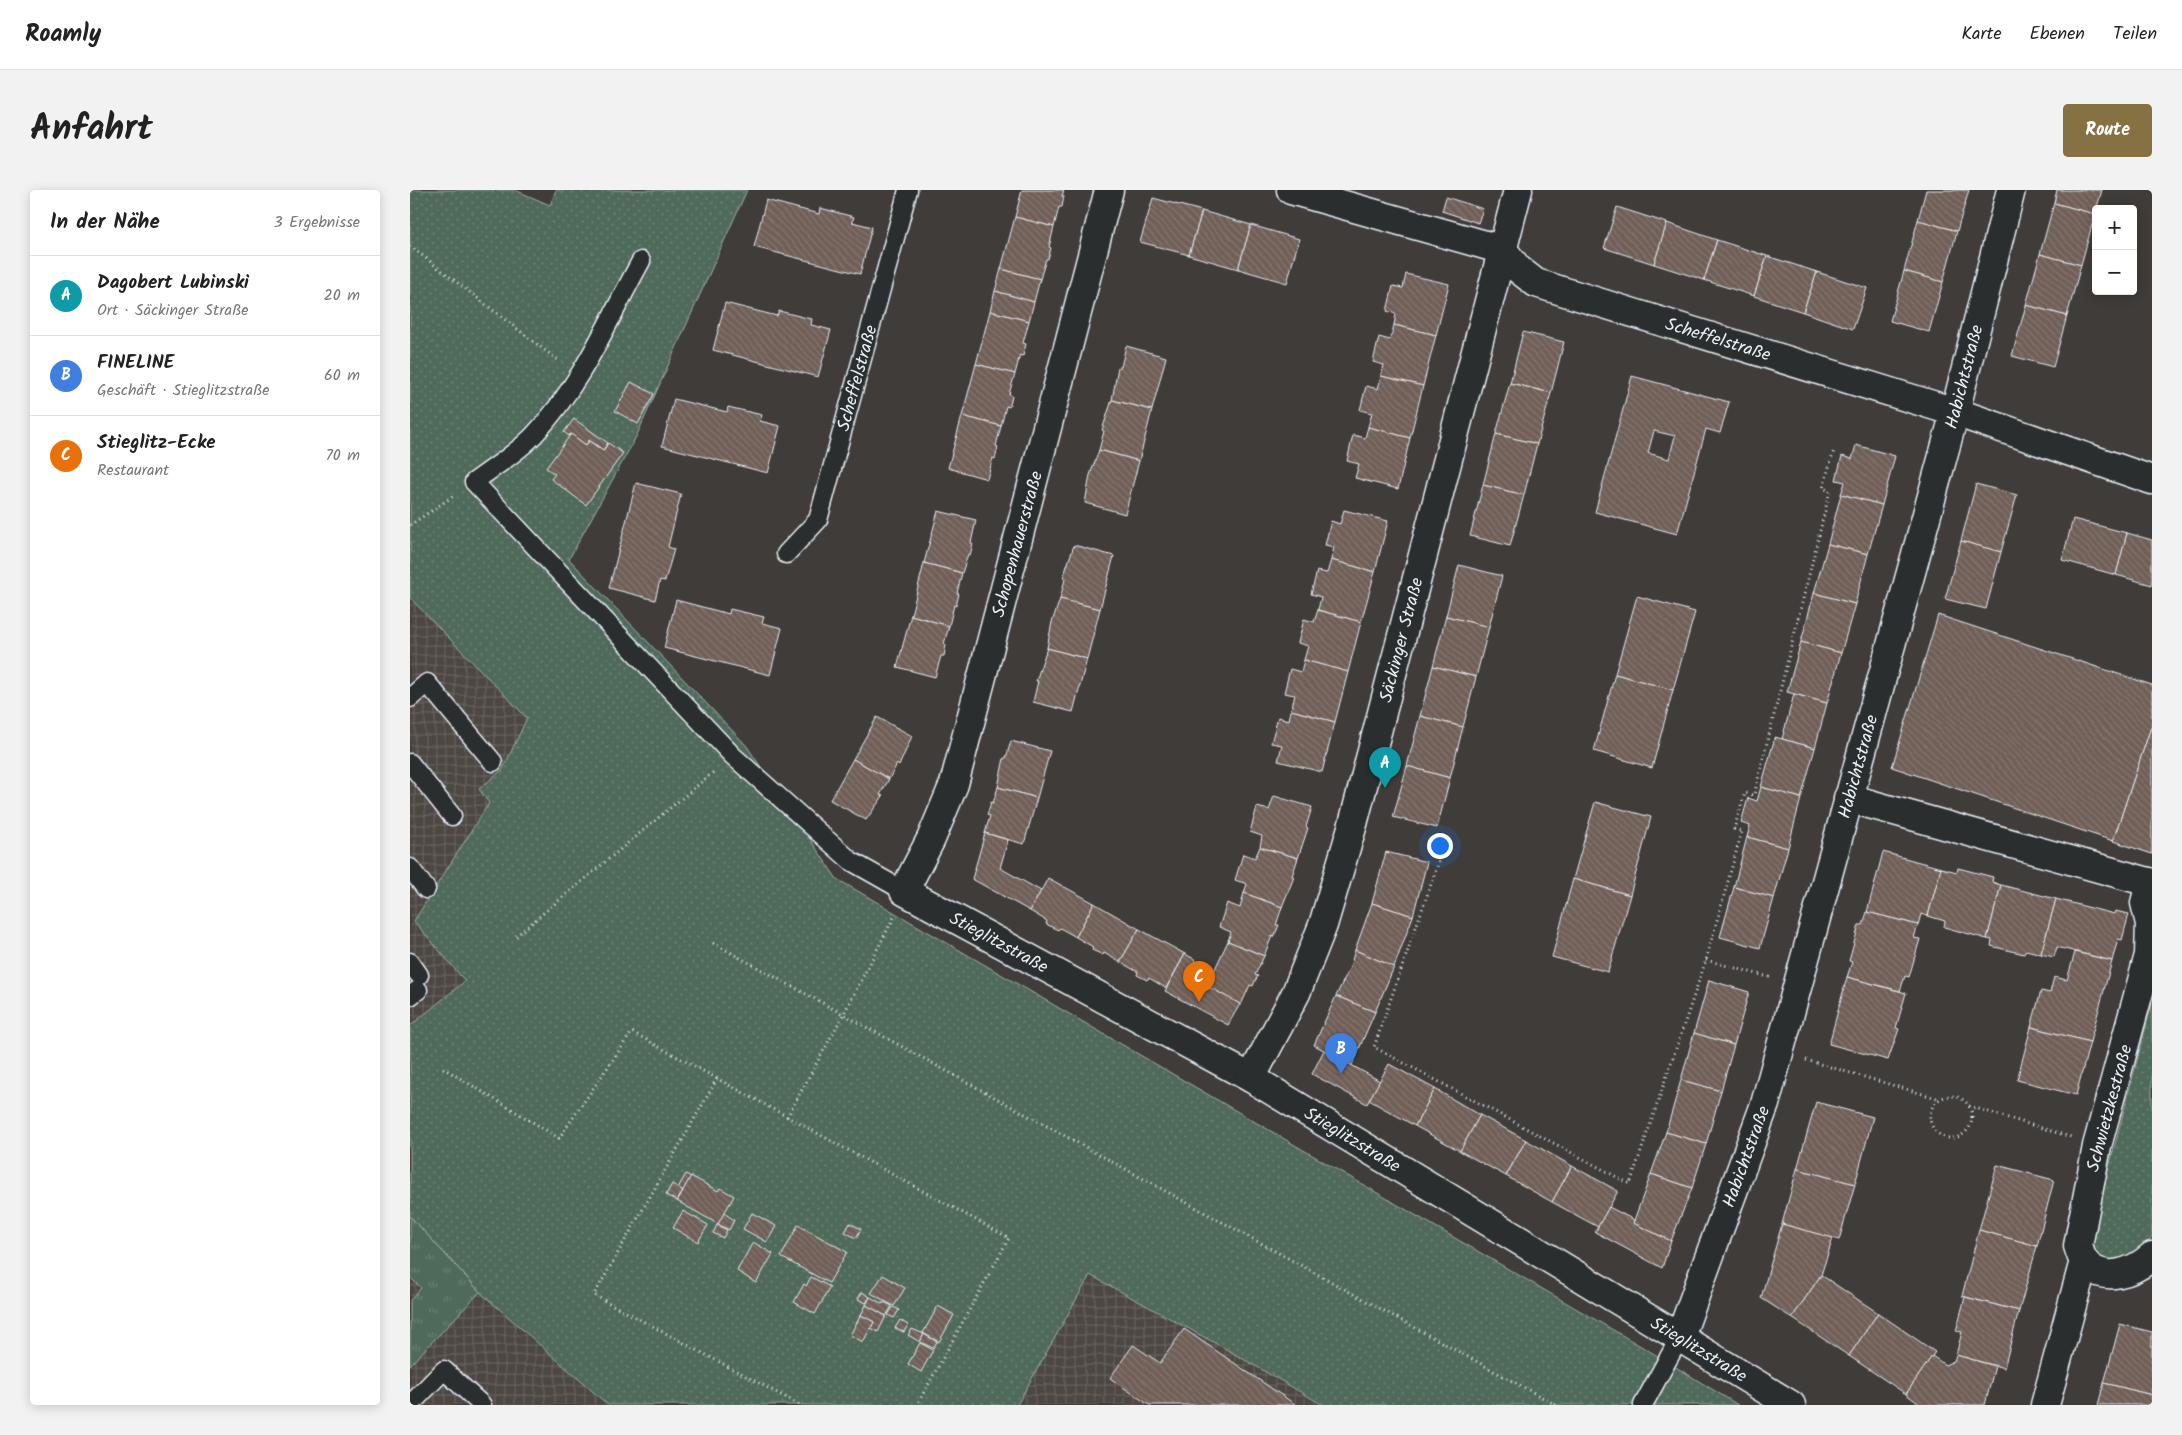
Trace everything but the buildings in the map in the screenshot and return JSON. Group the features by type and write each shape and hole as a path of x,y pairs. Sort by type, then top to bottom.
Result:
{"street":[{"name":"Schopenhauerstraße","path":"904,891 931,839 954,784 1109,190"},
{"path":"1291,190 1503,250"},
{"name":"Säckinger Straße","path":"1251,1078 1296,992 1323,924 1353,824 1518,190"},
{"name":"Habichtstraße","path":"1680,1337 1766,1104 1848,798 1955,412 2011,190"},
{"name":"Scheffelstraße","path":"1503,250 1518,269 1536,283 1955,412 2152,480"},
{"name":"Schwietzkestraße","path":"1848,798 2151,882 2146,903 2150,924 2151,955 2097,1146 2078,1246 2084,1261 2045,1405"},
{"name":"Stieglitzstraße","path":"904,891 1251,1078 1791,1405"},
{"path":"2084,1261 2094,1269 2107,1275 2123,1274 2137,1268 2152,1256"}],"lane":[{"name":"Scheffelstraße","path":"786,554 818,520 908,190"},
{"path":"640,262 578,376 552,414 533,436 474,482 733,756 851,861 904,891"},
{"path":"410,698 427,683 493,762"},
{"path":"410,762 452,816"},
{"path":"410,868 426,889"},
{"path":"1643,1405 1680,1337"},
{"path":"410,1405 444,1370 482,1405"}],"path":[{"path":"410,246 578,376"},
{"path":"1444,847 1374,1047 1630,1184 1706,960 1742,832 1734,829 1745,793 1754,795 1830,490 1823,488 1834,450"},
{"path":"410,525 474,482"},
{"path":"516,936 733,756"},
{"path":"787,1117 892,921 904,891"},
{"path":"713,943 1556,1405"},
{"path":"1706,960 1799,986"},
{"path":"443,1068 559,1138 632,1032 1009,1238 917,1405"},
{"path":"1780,1052 1940,1099"},
{"path":"717,1079 594,1295 800,1405"},
{"path":"1969,1106 1972,1122 1968,1130 1962,1135 1946,1138 1932,1128 1930,1120 1934,1104 1948,1096 1956,1096 1969,1106 2097,1146"}],"shaded area":[{"path":"410,598 527,718 503,769 479,788 490,803 414,921 465,981 410,1026"},
{"path":"410,1216 480,1292 608,1405 410,1405"},
{"path":"1090,1275 1226,1349 1323,1405 1017,1405"}],"green space":[{"path":"410,190 515,190 550,205 556,190 747,190 636,437 569,559 746,745 837,879 1651,1352 1738,1405 1323,1405 1226,1349 1090,1275 1017,1405 608,1405 480,1292 410,1216 410,1026 465,981 414,921 489,803 479,789 503,769 527,718 410,598"},
{"path":"2152,1003 2152,1237 2144,1248 2133,1256 2119,1261 2106,1261 2098,1255 2090,1240"},
{"path":"410,1216 480,1292 410,1365 410,1300 421,1288 410,1277"}],"place":[{"name":"Dagobert Lubinski","path":"1385,788"},
{"name":"Stieglitz-Ecke","path":"1199,1002"},
{"name":"FINELINE","path":"1341,1074"}]}
